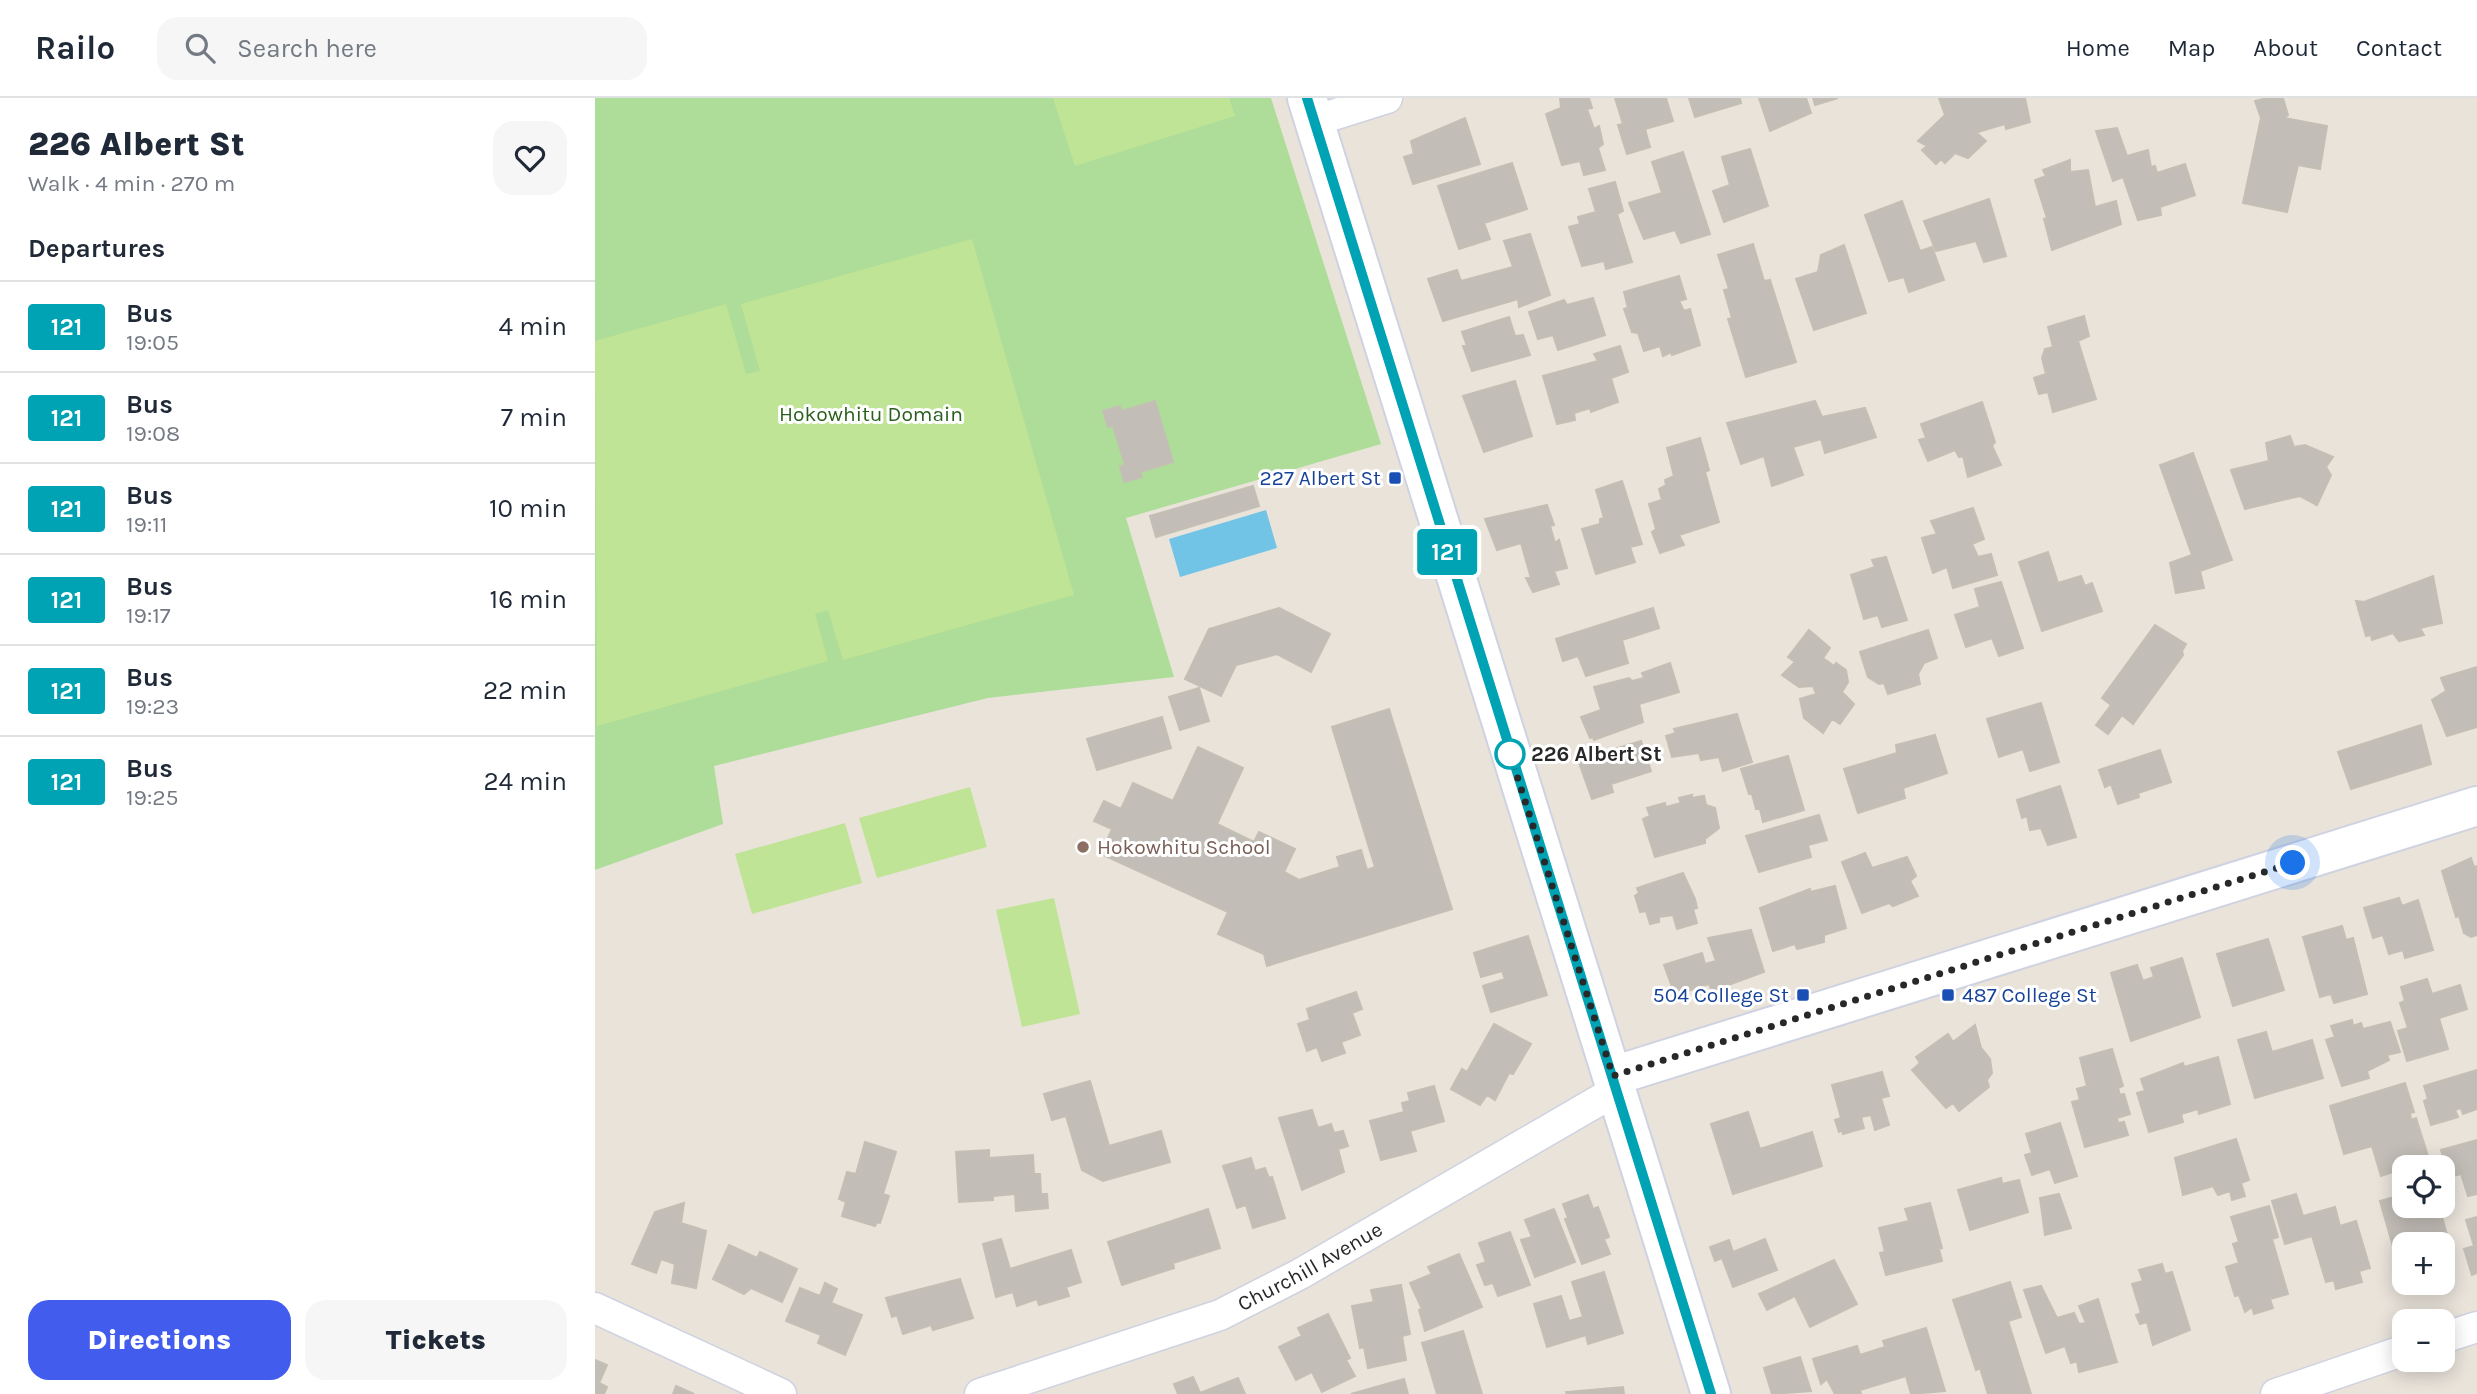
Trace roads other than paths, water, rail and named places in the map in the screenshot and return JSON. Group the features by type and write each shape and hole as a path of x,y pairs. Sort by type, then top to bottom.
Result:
{"main road":[{"path":"1310,109 1488,688 1615,1083 1711,1394"},
{"path":"1615,1083 2477,806"}],"street":[{"path":"1310,109 1387,98"},
{"name":"Churchill Avenue","path":"980,1394 1220,1315 1300,1274 1615,1083"},
{"path":"595,1308 781,1394"},
{"path":"2455,1334 2477,1327"},
{"path":"2276,1394 2392,1354"}],"water":[{"path":"1266,510 1277,548 1180,577 1169,539"}],"place":[{"name":"227 Albert St","path":"1395,478"},
{"name":"226 Albert St","path":"1510,754"},
{"name":"Hokowhitu School","path":"1083,847"},
{"name":"504 College St","path":"1803,995"},
{"name":"487 College St","path":"1948,995"}],"park label":[{"name":"Hokowhitu Domain","path":"871,414"}]}
